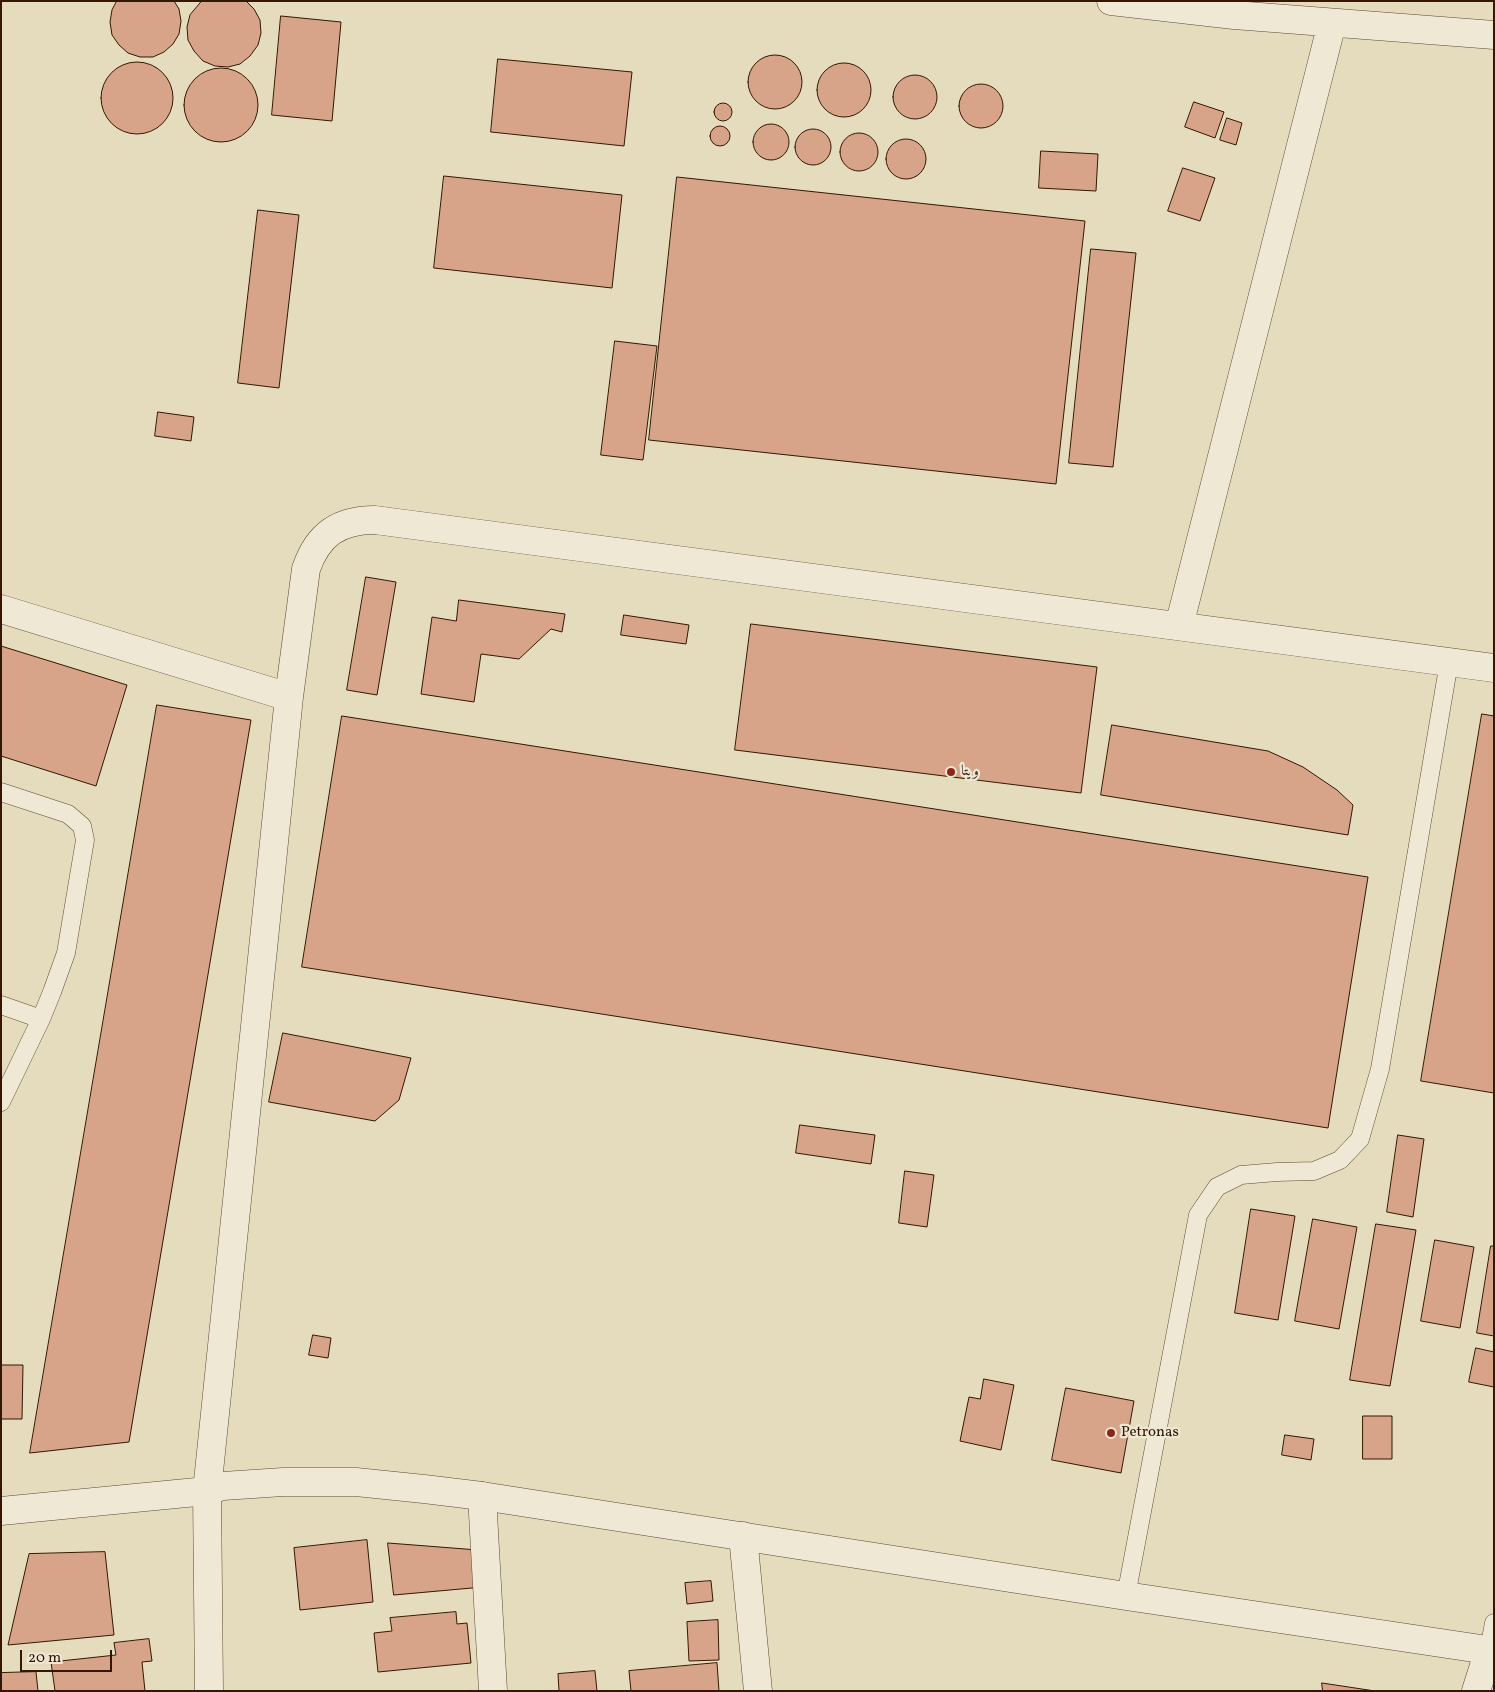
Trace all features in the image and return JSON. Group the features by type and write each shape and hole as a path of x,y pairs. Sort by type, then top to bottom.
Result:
{"street":[{"path":"1111,1 1234,15 1494,35"},
{"path":"1179,626 1332,23"},
{"path":"209,1691 208,1491 289,698 306,569 311,555 319,542 330,532 344,524 359,520 385,521 1494,668"},
{"path":"1,608 289,698"},
{"path":"1,1511 208,1491 223,1486 283,1482 356,1482 482,1496 1126,1596 1491,1650 1476,1691"},
{"path":"482,1496 493,1691"},
{"path":"742,1536 758,1691"}],"lane":[{"path":"1126,1596 1198,1216 1217,1188 1241,1175 1314,1171 1340,1160 1360,1139 1380,1069 1449,662"},
{"path":"1,792 68,814 82,826 86,840 66,953 52,992 1,1102"},
{"path":"1,1005 40,1019"},
{"path":"1491,1650 1494,1623"}],"building":[{"path":"117,1 174,1 179,9 181,21 179,34 173,44 164,52 153,57 140,57 128,53 112,35 110,22 112,10"},
{"path":"202,1 246,1 254,9 260,20 261,33 258,45 250,56 240,64 228,67 215,66 203,61 194,51 188,40 187,27 190,15"},
{"path":"281,16 341,22 332,121 272,115"},
{"path":"770,55 780,55 790,59 798,67 802,82 798,97 790,105 780,109 770,109 760,105 752,97 748,87 748,77 752,67 760,59"},
{"path":"498,59 632,72 624,146 491,132"},
{"path":"137,62 157,68 167,78 173,98 167,118 157,128 137,134 117,128 107,118 101,98 107,78 117,68"},
{"path":"839,63 849,63 859,67 867,75 871,90 867,105 859,113 849,117 839,117 829,113 821,105 817,95 817,85 821,75 829,67"},
{"path":"221,68 235,71 247,79 255,91 258,105 255,119 247,131 235,139 221,142 207,139 195,131 187,119 184,105 187,91 195,79 207,71"},
{"path":"915,75 927,79 933,85 937,97 933,109 927,115 915,119 903,115 897,109 893,97 897,85 903,79"},
{"path":"977,84 985,84 997,90 1003,106 997,122 985,128 977,128 965,122 959,110 959,102 965,90"},
{"path":"1194,102 1224,112 1215,138 1185,127"},
{"path":"719,103 727,103 732,108 730,119 719,121 714,116 714,108"},
{"path":"1227,118 1242,123 1236,145 1220,140"},
{"path":"771,124 778,125 784,129 788,135 788,149 784,155 778,159 771,160 764,159 758,155 754,149 753,142 754,135 758,129 764,125"},
{"path":"720,126 727,129 730,136 727,143 720,146 713,143 710,136 713,129"},
{"path":"813,129 820,130 826,134 830,140 830,154 826,160 820,164 813,165 806,164 800,160 796,154 795,147 796,140 800,134 806,130"},
{"path":"859,133 873,138 878,152 873,166 859,171 845,166 840,152 845,138"},
{"path":"910,139 917,142 923,148 926,159 925,167 917,176 910,179 902,179 895,176 887,167 886,155 889,148 898,140"},
{"path":"1041,151 1098,154 1096,191 1039,188"},
{"path":"1183,168 1215,178 1200,221 1168,211"},
{"path":"444,176 622,195 612,288 434,268"},
{"path":"677,177 1085,221 1056,484 649,440"},
{"path":"258,210 299,215 279,388 238,383"},
{"path":"1091,249 1136,253 1113,467 1069,463"},
{"path":"615,341 657,346 643,460 601,455"},
{"path":"158,412 194,417 191,441 155,436"},
{"path":"366,577 396,582 377,695 347,690"},
{"path":"459,600 565,614 562,632 551,629 519,659 481,654 474,702 421,694 432,617 456,621"},
{"path":"624,615 689,625 686,644 621,635"},
{"path":"751,624 1097,667 1081,793 735,750"},
{"path":"1,646 127,685 96,786 1,756"},
{"path":"157,705 251,720 129,1442 30,1453"},
{"path":"1482,714 1494,716 1494,1093 1421,1081"},
{"path":"342,716 1368,877 1328,1128 302,967"},
{"path":"1112,725 1268,751 1303,767 1337,790 1353,805 1348,835 1101,795"},
{"path":"283,1033 411,1058 399,1100 375,1121 269,1102"},
{"path":"800,1125 875,1135 871,1164 796,1153"},
{"path":"1398,1135 1424,1139 1413,1217 1387,1212"},
{"path":"905,1171 934,1175 927,1227 899,1223"},
{"path":"1251,1209 1295,1216 1278,1320 1235,1313"},
{"path":"1313,1219 1357,1227 1339,1329 1295,1321"},
{"path":"1376,1224 1416,1230 1390,1386 1350,1380"},
{"path":"1435,1240 1474,1247 1460,1328 1421,1321"},
{"path":"1491,1246 1494,1246 1494,1336 1477,1333"},
{"path":"313,1335 331,1338 328,1358 309,1355"},
{"path":"1476,1348 1494,1352 1494,1387 1469,1382"},
{"path":"1,1365 23,1365 22,1419 1,1419"},
{"path":"984,1379 1014,1385 1001,1450 960,1441 969,1397 980,1399"},
{"path":"1066,1388 1134,1401 1121,1473 1052,1460"},
{"path":"1363,1416 1392,1416 1392,1459 1363,1459"},
{"path":"1285,1435 1314,1439 1311,1460 1282,1455"},
{"path":"367,1540 373,1602 300,1610 294,1548"},
{"path":"388,1543 478,1550 483,1587 394,1595"},
{"path":"105,1552 114,1635 8,1645 29,1554"},
{"path":"711,1581 713,1601 687,1604 685,1583"},
{"path":"456,1612 457,1624 467,1623 471,1663 378,1672 374,1633 392,1631 390,1618"},
{"path":"718,1620 719,1660 689,1661 687,1622"},
{"path":"149,1639 152,1661 142,1662 145,1691 55,1691 51,1662 116,1655 114,1643"},
{"path":"717,1663 719,1691 631,1691 629,1671"},
{"path":"595,1671 597,1691 559,1691 558,1674"},
{"path":"36,1672 38,1691 1,1691 1,1673"},
{"path":"1322,1683 1375,1691 1323,1691"}],"place":[{"name":"ويتا","path":"951,772"},
{"name":"Petronas","path":"1111,1433"}]}
